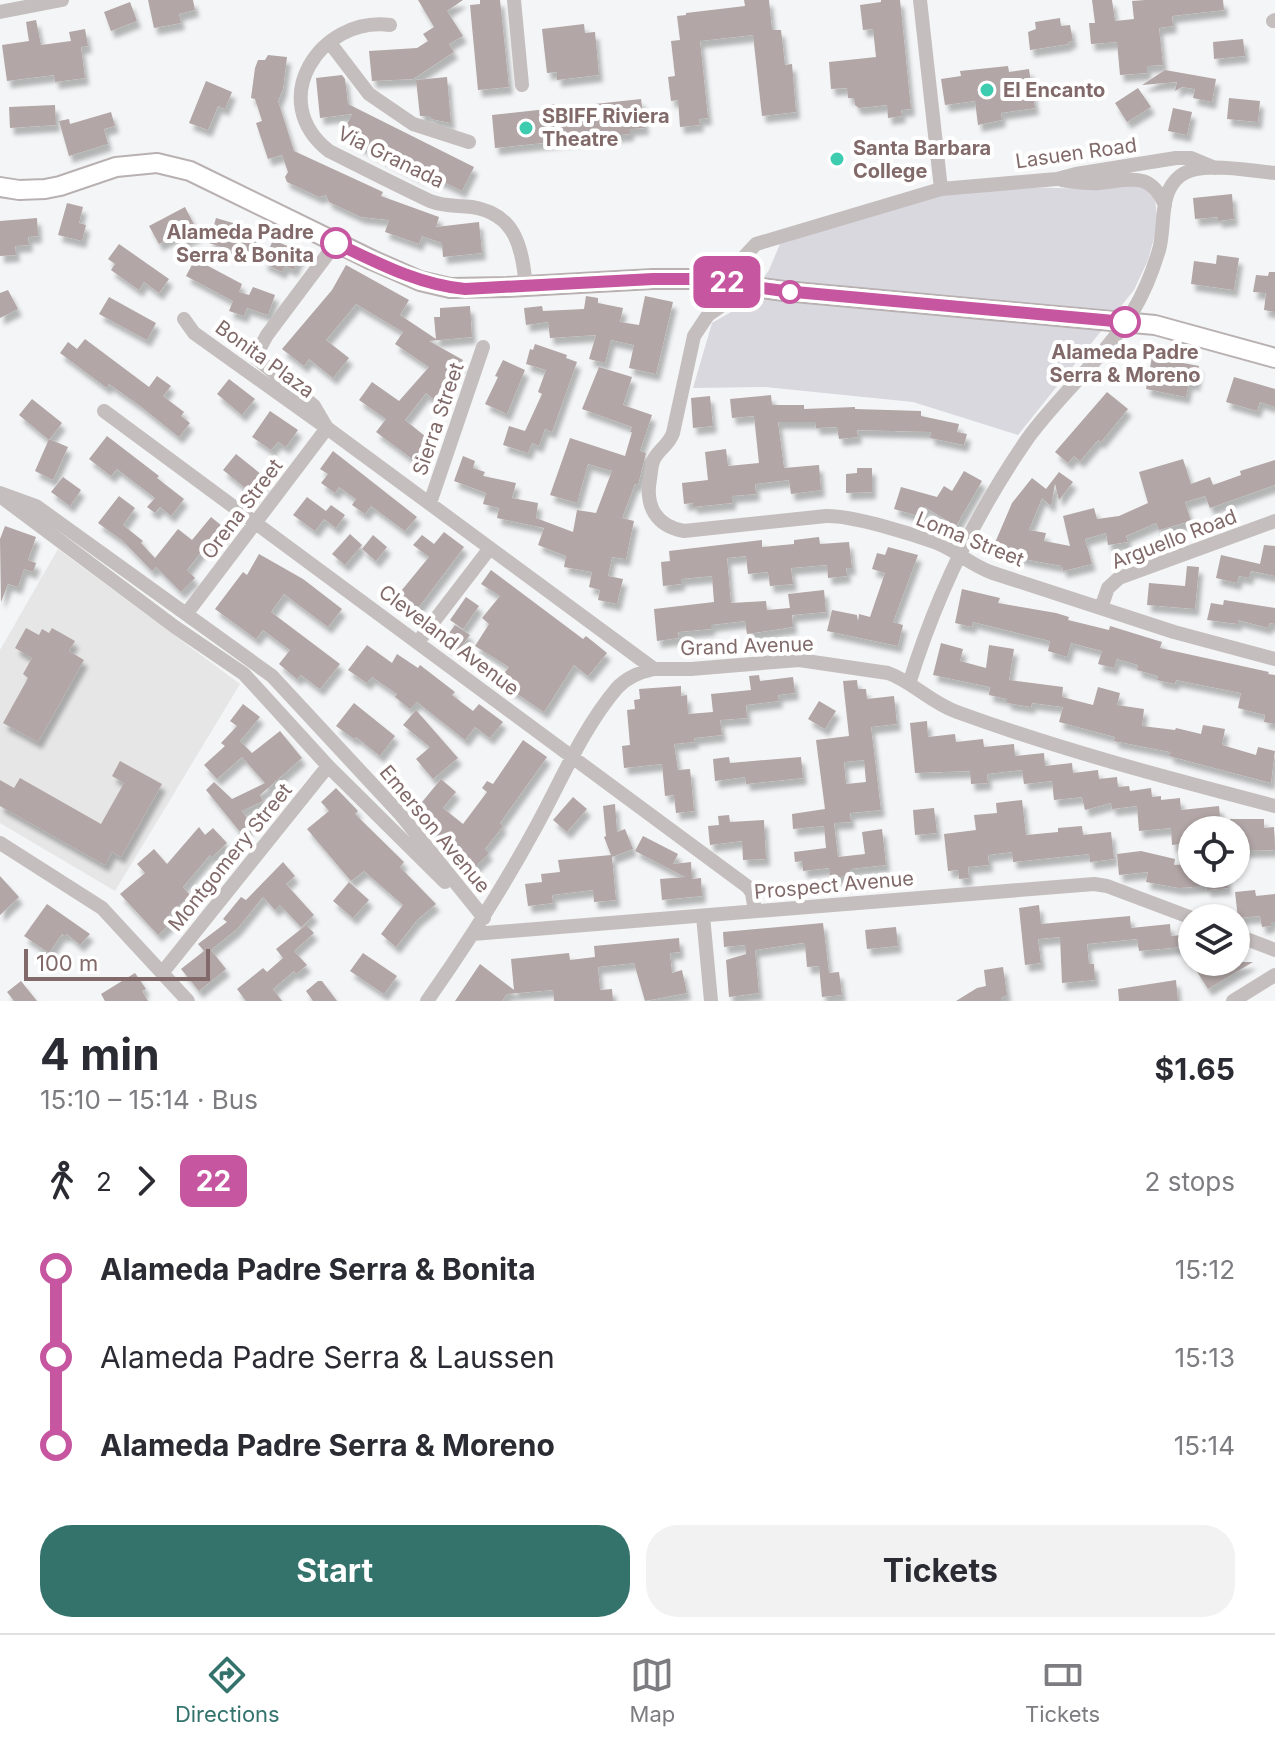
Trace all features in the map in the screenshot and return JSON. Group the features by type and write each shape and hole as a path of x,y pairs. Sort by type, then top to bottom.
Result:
{"street":[{"path":"0,12 62,0"},
{"path":"514,0 522,85"},
{"path":"920,0 941,189"},
{"name":"Via Granada","path":"390,25 366,25 330,43 311,61 300,89 301,109 310,133 329,151 431,201 454,207 473,207 497,216 515,234 521,246 526,287"},
{"path":"330,43 369,94 413,124 469,142"},
{"name":"Lasuen Road","path":"738,284 743,255 756,244 941,189 1057,179 1176,158 1191,158 1215,168"},
{"path":"0,187 45,189 132,164 166,165 190,171 372,260 435,285 465,289 653,279 738,284 784,291 1155,325 1275,358"},
{"name":"Lasuen Road","path":"1165,205 1170,185 1192,169 1275,173"},
{"path":"909,684 921,643 958,556 1030,436 1134,310 1159,250 1165,205 1156,189 1142,180 1093,183 1057,179"},
{"name":"Grand Avenue","path":"336,243 267,335 255,357 314,406 327,428 654,669 807,660 888,673 955,711 1160,777 1275,806"},
{"name":"Loma Street","path":"738,284 736,296 708,315 694,336 673,433 653,461 648,489 651,509 663,524 684,531 841,516 937,543 979,568 1174,632 1275,659"},
{"name":"Bonita Plaza","path":"184,319 194,333 327,428"},
{"name":"Sierra Street","path":"430,503 483,347"},
{"name":"Cleveland Avenue","path":"104,411 748,887 755,911"},
{"name":"Orena Street","path":"187,613 327,428"},
{"name":"Emerson Avenue","path":"0,495 36,506 272,676 401,815 484,918"},
{"name":"Emerson Avenue","path":"0,495 175,627 244,674 262,690 328,766 484,918"},
{"name":"Arguello Road","path":"1101,608 1108,588 1119,578 1275,521"},
{"path":"418,642 490,548"},
{"path":"427,1001 484,918 572,756 623,682 633,675 654,669"},
{"name":"Montgomery Street","path":"162,973 328,766"},
{"path":"0,843 102,908 188,1001"},
{"name":"Prospect Avenue","path":"473,934 1094,884 1178,913"},
{"path":"703,916 711,1001"},
{"path":"1250,940 1275,950"},
{"path":"1233,1001 1275,975"}],"shaded area":[{"path":"1129,185 1145,188 1155,200 1158,223 1148,260 1134,290 1018,435 913,402 765,387 693,388 712,323 745,304 769,270 780,244 945,193 1023,187 1093,189"},
{"path":"58,549 240,684 115,891 0,823 0,650"}],"building":[{"path":"148,0 193,0 195,10 179,14 181,23 154,28"},
{"path":"418,0 463,0 447,11 463,36 449,44 454,52 413,79 372,81 369,51 417,48 428,41 423,34 434,27"},
{"path":"480,0 500,0 509,87 478,90 470,5 480,4"},
{"path":"744,0 769,0 772,30 781,30 785,65 792,64 796,112 762,116 753,35 700,41 708,118 699,119 700,125 680,127 678,100 671,101 668,77 675,76 671,41 680,40 677,16 745,6"},
{"path":"900,0 911,109 901,110 902,116 888,118 887,105 859,108 854,98 848,98 847,88 831,89 829,62 876,57 873,29 863,30 860,5"},
{"path":"1092,0 1112,0 1115,21 1134,19 1132,1 1223,0 1224,10 1172,16 1173,26 1159,28 1163,65 1147,66 1147,73 1120,75 1117,42 1091,44 1089,23 1095,23"},
{"path":"130,2 137,21 111,31 104,12"},
{"path":"1060,18 1061,26 1070,25 1073,41 1030,50 1028,32 1036,29 1035,22"},
{"path":"36,20 41,45 71,41 69,32 85,29 88,46 81,47 85,78 55,82 54,75 7,81 2,45 29,41 26,22"},
{"path":"584,24 585,33 595,32 599,75 557,80 557,72 547,73 542,29"},
{"path":"1243,39 1245,56 1214,59 1213,42"},
{"path":"268,55 287,57 283,89 278,101 294,151 383,192 381,196 439,217 436,227 479,222 482,253 443,257 442,243 422,236 419,244 385,232 389,220 361,217 329,202 326,195 319,197 287,182 285,177 288,172 282,155 268,159 256,123 262,121 255,99 251,98 258,60 265,60"},
{"name":"El Encanto","path":"1008,66 1009,72 1029,69 1035,108 1001,113 1002,120 978,125 975,101 945,105 941,79 961,76 960,71"},
{"path":"1165,70 1216,79 1212,102 1193,98 1195,89 1182,87 1175,91 1177,82 1142,85"},
{"path":"342,75 348,104 474,167 462,191 425,173 422,178 341,136 352,114 320,118 316,78"},
{"path":"447,77 451,123 420,116 416,80"},
{"path":"206,81 232,92 225,109 218,106 208,130 189,123"},
{"path":"1138,88 1151,107 1127,122 1115,103"},
{"path":"1229,98 1260,101 1258,122 1227,119"},
{"path":"641,99 645,128 630,129 630,134 495,148 492,115 547,109 546,105 558,104 558,108"},
{"path":"55,105 56,125 10,128 9,107"},
{"path":"1173,108 1192,112 1187,135 1168,131"},
{"path":"111,112 115,126 104,129 108,144 69,156 59,121 69,119 70,124"},
{"path":"1232,194 1234,219 1195,219 1193,198"},
{"path":"67,203 83,207 79,223 86,225 82,241 58,235"},
{"path":"185,207 199,234 183,242 179,234 159,244 149,226"},
{"path":"37,218 38,236 28,237 29,245 15,246 16,255 0,256 0,221"},
{"path":"216,218 233,223 232,227 256,234 250,256 209,243"},
{"path":"273,240 302,252 294,270 285,266 282,272 263,263"},
{"path":"119,244 169,279 159,293 144,282 139,290 111,270 115,264 108,259"},
{"path":"1217,255 1239,258 1234,290 1191,284 1194,261 1216,264"},
{"path":"195,259 242,284 239,292 249,295 253,287 275,295 268,315 247,308 244,316 229,311 233,301 186,276"},
{"path":"346,265 409,300 400,315 436,339 434,317 440,317 440,308 470,306 472,337 429,341 463,360 453,377 433,399 426,393 405,420 431,441 415,461 376,432 386,419 359,400 372,382 399,401 429,367 395,344 403,332 356,304 326,340 349,358 333,378 309,359 304,366 282,349 332,290"},
{"path":"1269,272 1275,272 1275,312 1264,310 1266,293 1253,292 1256,275 1268,276"},
{"path":"8,290 18,309 0,318 0,293"},
{"path":"586,296 598,298 598,303 623,308 620,322 639,325 645,296 673,302 656,374 629,368 634,345 611,340 605,363 589,359 596,335 550,338 548,322 526,325 524,308 542,306 543,311 584,309"},
{"path":"109,297 156,323 147,340 99,314"},
{"path":"85,339 149,387 157,376 171,386 163,396 184,412 181,416 190,423 179,437 139,405 109,384 107,388 60,353 68,342 77,349"},
{"path":"535,344 567,355 566,358 577,362 552,432 545,429 539,446 532,443 528,453 503,445 509,426 525,431 542,394 538,392 546,370 526,364 530,349 533,350"},
{"path":"1152,357 1199,366 1196,384 1189,383 1186,397 1146,389"},
{"path":"503,360 525,370 507,414 485,404"},
{"path":"599,367 632,377 623,405 652,415 640,451 646,453 638,485 635,484 622,518 634,521 626,559 612,557 608,576 623,579 617,604 598,600 600,590 589,587 592,572 564,567 566,556 538,545 544,528 497,518 499,508 483,504 486,493 454,481 463,456 475,461 473,468 485,472 483,476 516,483 512,498 538,503 536,518 573,532 577,510 596,513 612,471 588,464 577,503 550,495 570,438 625,456 632,432 632,427 582,409"},
{"path":"1234,377 1275,389 1275,407 1260,402 1257,411 1226,402"},
{"path":"229,379 255,399 242,415 217,394"},
{"path":"1107,392 1128,409 1101,442 1098,440 1080,461 1074,456 1068,463 1055,452"},
{"path":"771,395 772,405 804,405 804,409 855,407 921,411 921,416 959,424 957,432 967,434 964,445 930,438 931,432 857,430 858,437 839,439 837,427 816,428 815,422 778,422 784,468 819,465 821,490 791,494 789,480 755,484 756,494 732,496 732,503 693,507 693,503 684,504 682,483 708,480 705,452 726,449 728,466 759,463 754,416 732,418 730,399"},
{"path":"710,396 713,426 693,428 691,398"},
{"path":"32,399 62,423 49,440 19,415"},
{"path":"270,411 298,430 286,447 278,442 271,450 252,437"},
{"path":"107,436 184,499 171,516 160,507 155,513 147,507 155,498 117,469 111,476 89,459"},
{"path":"49,439 68,447 53,480 35,471"},
{"path":"333,451 417,517 405,531 371,506 365,514 352,505 356,499 339,487 335,493 321,483 328,474 320,469"},
{"path":"236,454 267,479 254,495 223,470"},
{"path":"1183,459 1191,484 1210,477 1213,485 1241,475 1240,471 1275,460 1275,485 1210,508 1205,496 1185,502 1191,521 1159,530 1156,523 1126,536 1128,542 1108,545 1106,533 1085,539 1092,564 1063,571 1062,566 1024,559 994,545 1012,503 1032,478 1046,489 1059,472 1073,482 1059,500 1055,484 1051,506 1042,498 1029,530 1046,533 1044,541 1070,546 1063,516 1094,508 1097,519 1119,516 1148,503 1139,472"},
{"path":"857,468 872,468 872,492 846,493 846,474 857,473"},
{"path":"964,471 982,481 956,526 925,507 922,517 894,509 901,487 937,497 944,486 952,491"},
{"path":"63,477 81,490 70,506 51,492"},
{"path":"119,496 135,508 123,525 143,541 141,543 155,558 178,529 192,540 211,517 227,530 214,547 208,543 187,570 195,578 181,592 156,567 152,571 123,541 98,523"},
{"path":"307,497 326,511 331,505 345,515 336,528 324,519 315,531 293,515"},
{"path":"5,526 36,537 28,560 36,563 33,572 24,569 18,587 8,584 1,602 0,539"},
{"path":"444,532 464,547 416,611 397,596 429,557 413,545 422,535 434,544"},
{"path":"350,534 362,545 345,565 332,554"},
{"path":"373,535 387,547 376,561 362,549"},
{"path":"819,537 820,544 849,542 852,568 846,568 847,576 828,578 827,565 791,568 793,584 770,586 768,572 748,574 746,556 727,558 731,603 766,601 767,610 790,608 788,594 824,590 826,612 792,615 793,627 747,634 745,621 678,632 679,638 657,641 654,609 714,602 712,576 681,579 681,584 663,586 661,562 670,561 669,551 762,540 762,547 794,544 794,540"},
{"path":"1264,545 1275,546 1275,576 1251,571 1249,578 1239,576 1237,583 1216,578 1221,555 1260,564"},
{"path":"888,547 918,555 893,622 903,625 898,646 827,631 832,610 857,615 858,621 859,614 870,617 885,573 872,569 877,553 885,555"},
{"path":"259,554 303,579 342,609 328,627 284,594 271,612 340,664 320,689 301,675 297,679 279,664 290,650 263,630 256,639 215,609 243,572 247,575"},
{"path":"1187,566 1199,567 1195,609 1147,605 1149,583 1185,586"},
{"path":"491,570 583,639 586,636 607,653 588,676 574,665 544,712 498,681 509,667 475,646 489,624 482,618 500,596 481,584"},
{"path":"962,589 1000,598 998,603 1056,613 1069,617 1068,620 1109,630 1110,626 1162,642 1160,648 1269,672 1275,675 1275,724 1264,722 1265,715 1238,708 1241,693 1176,680 1175,684 1157,680 1158,676 1137,670 1138,665 1117,659 1114,668 1098,664 1102,651 1071,643 1067,657 1048,651 1050,641 973,622 972,627 955,623"},
{"path":"466,597 479,606 463,629 450,620"},
{"path":"1224,600 1275,608 1275,624 1270,623 1268,628 1238,620 1238,624 1207,620 1211,603 1223,605"},
{"path":"455,625 470,635 458,651 443,641"},
{"path":"26,628 39,635 42,629 49,633 52,628 75,641 69,651 84,660 38,742 3,723 28,678 23,674 32,658 15,648"},
{"path":"941,643 963,649 960,661 986,668 989,645 1014,649 1009,680 1063,687 1062,697 1093,705 1098,687 1120,693 1117,705 1144,709 1142,726 1176,728 1201,734 1203,725 1225,729 1222,745 1256,755 1258,747 1275,751 1271,783 1169,756 1170,752 1114,741 1115,737 1059,722 1063,707 1007,703 1007,699 989,695 990,687 933,675"},
{"path":"367,645 392,663 397,654 418,668 420,665 455,692 452,695 473,711 479,704 503,722 490,738 475,727 465,740 417,702 410,709 395,697 397,694 372,677 367,683 348,670"},
{"path":"759,675 760,681 793,677 795,693 778,695 779,701 746,705 747,718 720,720 722,735 674,744 678,770 690,769 694,811 676,813 674,795 665,796 662,764 624,768 622,746 630,745 627,710 635,709 634,700 640,699 639,689 681,686 681,696 687,695 688,714 713,712 711,694 751,690 749,676"},
{"path":"857,680 858,689 866,689 867,699 894,696 897,724 871,727 881,810 850,813 851,822 834,823 838,857 865,854 862,832 882,829 886,865 850,869 850,876 830,878 829,868 803,871 802,861 795,862 794,852 826,848 824,826 793,829 792,814 825,809 816,740 849,736 843,681","holes":["864,760 866,782 846,784 844,762"]},
{"path":"819,701 836,711 825,729 808,719"},
{"path":"354,703 395,736 380,756 336,726"},
{"path":"243,704 260,717 240,741 252,753 280,731 302,758 260,795 263,801 242,811 252,825 241,833 206,790 214,782 232,799 265,783 242,757 217,779 204,765 225,746 221,743 237,726 230,721"},
{"path":"416,710 458,758 433,779 416,759 430,747 403,725"},
{"path":"927,721 928,737 955,734 956,742 983,739 984,747 1014,744 1015,756 1044,753 1045,766 1072,763 1073,773 1098,770 1099,779 1117,777 1118,787 1129,786 1130,791 1151,788 1152,797 1161,796 1161,800 1180,798 1181,810 1219,806 1220,816 1178,816 1178,844 1172,845 1171,828 1139,831 1137,806 1112,809 1111,803 1085,810 1082,797 1054,800 1052,781 1024,784 1022,770 987,774 988,783 971,784 970,771 915,773 910,723"},
{"path":"523,740 547,757 500,823 503,826 485,849 489,853 471,871 443,845 446,842 413,813 441,779 456,792 443,808 463,824 487,792 482,788 487,781 493,784"},
{"path":"729,757 730,763 801,757 803,778 746,784 745,777 715,781 713,759"},
{"path":"120,761 162,784 121,857 112,852 105,865 0,806 0,780 14,788 20,778 101,824 124,783 112,776"},
{"path":"336,788 358,811 355,814 404,862 400,867 436,904 417,920 396,947 381,934 403,905 364,871 351,881 307,829 329,811 321,802"},
{"path":"573,797 587,809 567,832 553,820"},
{"path":"1022,800 1026,835 1082,826 1083,835 1111,832 1114,859 1090,862 1089,854 1013,862 1012,852 988,855 989,865 968,867 969,878 959,879 958,870 948,871 944,834 976,830 974,815 997,813 996,803"},
{"path":"615,804 617,832 625,829 633,849 612,857 616,900 594,902 593,890 552,895 553,903 528,906 525,884 542,882 541,874 560,872 558,860 611,855 604,837 603,806"},
{"path":"934,808 937,833 915,835 913,810"},
{"path":"729,815 730,822 764,820 766,859 743,860 742,841 710,845 708,826 719,825 718,816"},
{"path":"1250,819 1264,819 1264,828 1274,827 1275,850 1250,851"},
{"path":"199,827 205,835 213,828 227,843 212,857 210,855 183,887 190,895 166,918 171,923 158,935 120,894 145,873 137,864 154,849 167,864"},
{"path":"643,836 678,854 673,864 691,862 692,879 701,878 702,896 662,900 660,879 685,877 635,851"},
{"path":"1141,851 1175,859 1178,888 1146,882 1148,872 1119,875 1117,854"},
{"path":"283,862 295,876 286,884 314,915 301,927 280,905 275,910 263,897 237,929 211,950 226,969 199,991 181,969 204,951 198,944 227,922 223,919 241,897 246,900"},
{"path":"0,876 19,897 0,915"},
{"path":"349,882 369,900 353,918 333,901"},
{"path":"1255,890 1256,896 1275,894 1275,922 1262,927 1260,916 1250,917 1250,904 1236,904 1235,892"},
{"path":"47,904 90,934 80,945 67,934 62,934 49,953 24,936"},
{"path":"1039,905 1041,924 1130,916 1131,928 1170,924 1171,936 1178,935 1178,947 1139,951 1137,939 1087,944 1089,964 1094,964 1095,980 1062,983 1060,937 1038,939 1041,963 1025,965 1019,908"},
{"path":"823,923 829,973 839,972 842,995 822,997 819,966 807,967 805,944 802,943 755,950 759,993 729,997 726,960 746,954 745,945 724,947 723,932"},
{"path":"306,925 314,933 294,951 307,965 296,974 294,971 273,989 282,1001 246,1001 237,989 263,968 267,972 283,958 276,949"},
{"path":"896,927 898,946 867,949 865,930"},
{"path":"679,938 680,952 670,953 672,973 682,970 687,993 645,1001 634,963 598,967 600,990 612,989 613,1001 554,1001 553,990 507,994 502,1001 455,1001 480,964 514,990 511,959 569,953 570,960 595,957 594,946"},
{"path":"363,953 397,976 384,994 350,971"},
{"path":"1003,967 1007,995 1001,1001 956,1001 986,986 984,970"},
{"path":"135,973 146,989 142,991 148,1001 105,1001 101,994"},
{"path":"1200,976 1230,976 1208,989"},
{"path":"1176,980 1178,1001 1119,1001 1118,989"},
{"path":"21,981 37,1001 14,1001 7,992"},
{"path":"322,981 337,1001 313,1001 306,991"}],"bus line":[{"name":"22","path":"336,243 420,281 450,288 695,279 784,291 1125,322"}],"place":[{"name":"El Encanto","path":"987,90"},
{"name":"SBIFF Riviera Theatre","path":"526,128"},
{"name":"Santa Barbara College","path":"837,159"},
{"name":"Alameda Padre Serra & Bonita","path":"336,243"},
{"name":"Alameda Padre Serra & Moreno","path":"1125,322"}]}
